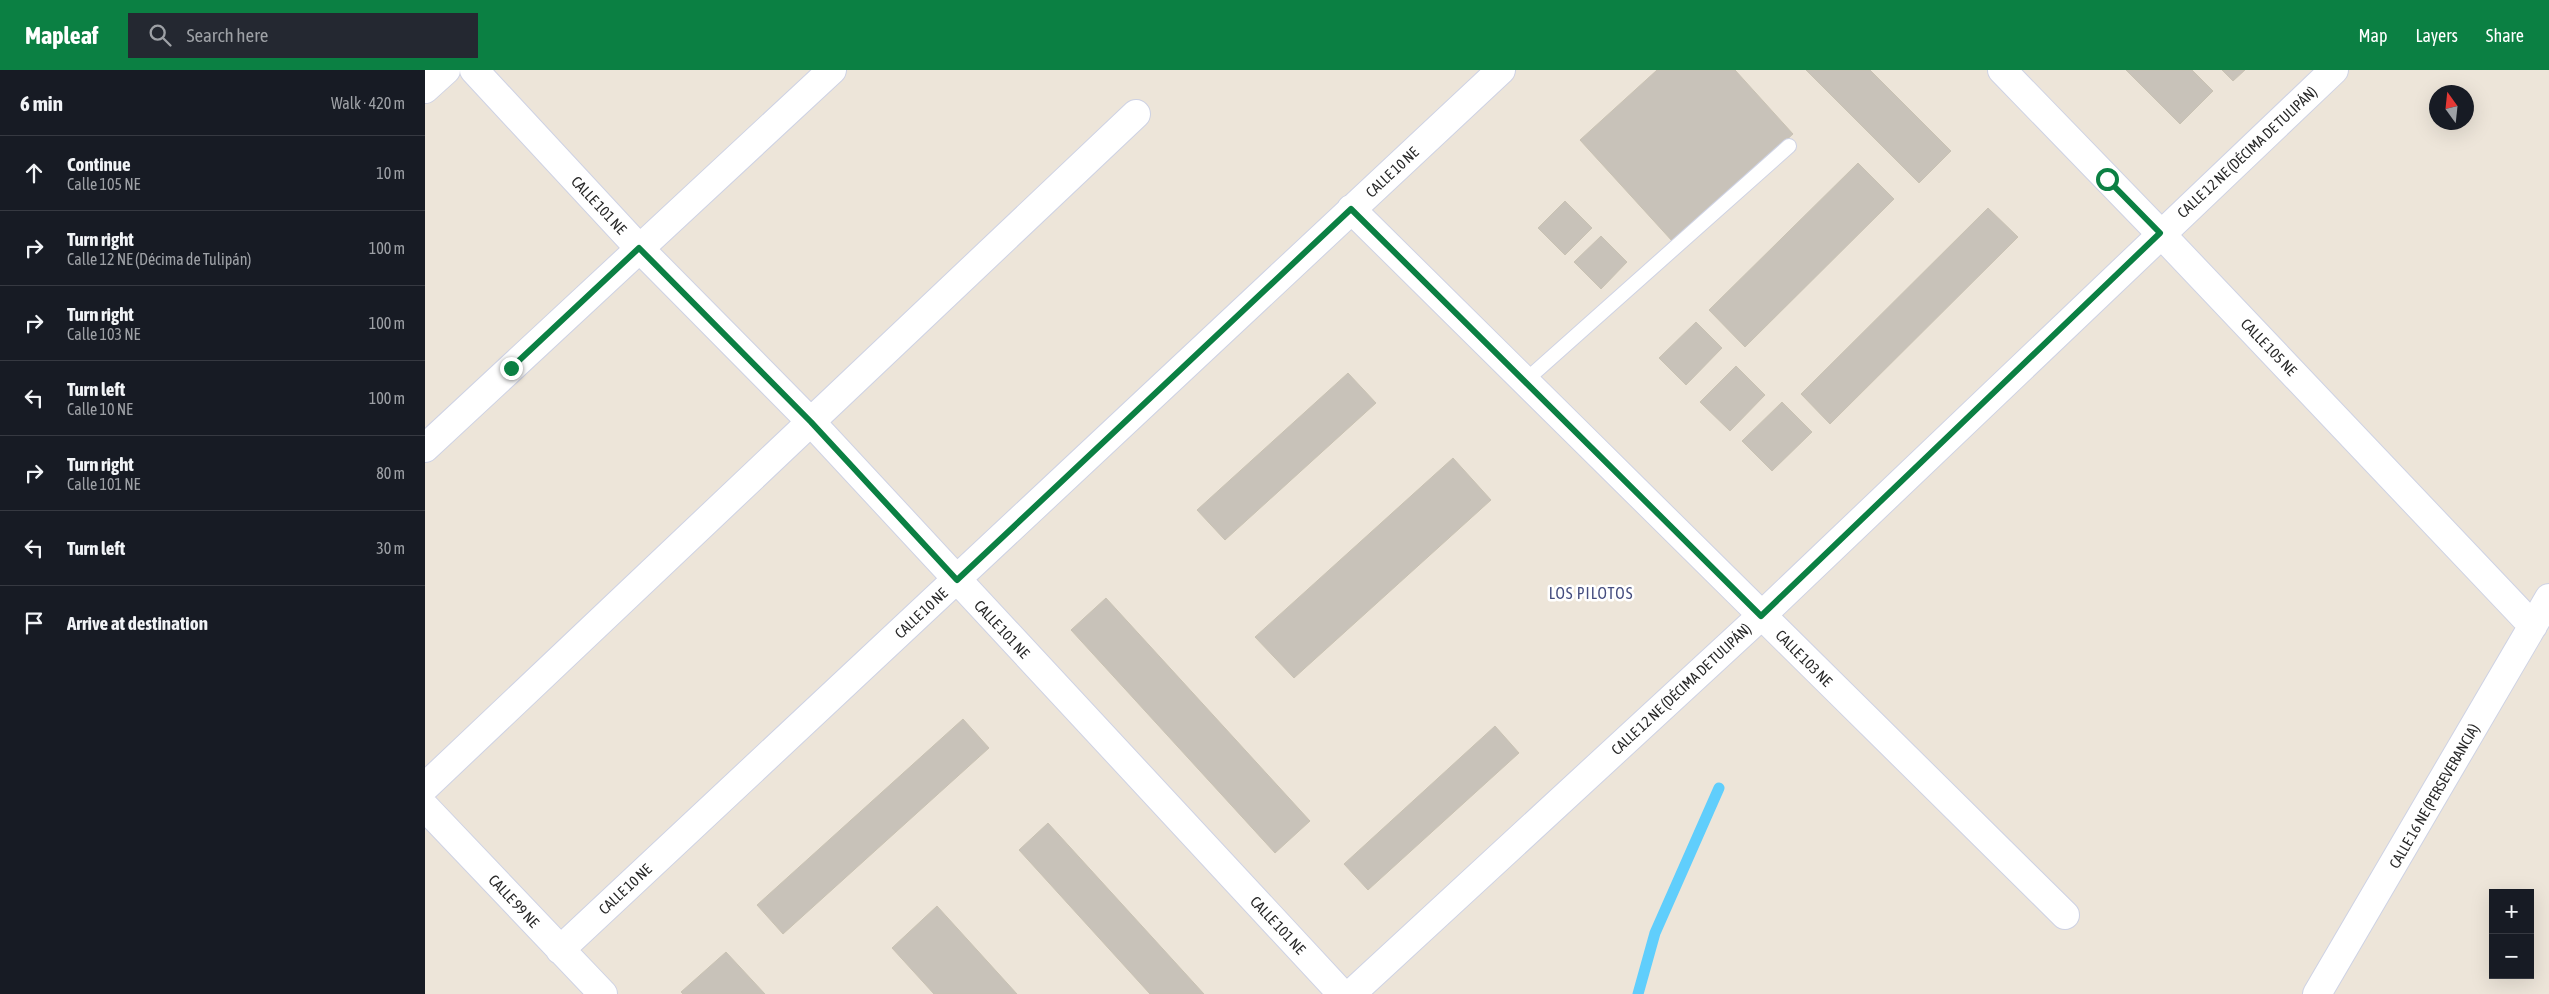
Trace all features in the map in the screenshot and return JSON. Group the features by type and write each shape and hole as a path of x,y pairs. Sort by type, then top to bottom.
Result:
{"street":[{"path":"425,89 446,70"},
{"name":"CALLE 101 NE","path":"474,70 639,248 811,422 1342,994"},
{"path":"425,448 832,70"},
{"name":"CALLE 10 NE","path":"560,950 1501,70"},
{"name":"CALLE 105 NE","path":"2002,70 2160,233 2533,626"},
{"name":"CALLE 12 NE (DÉCIMA DE TULIPÁN)","path":"1351,994 1761,616 2160,233 2334,70"},
{"path":"425,787 1136,114"},
{"name":"CALLE 103 NE","path":"1351,209 2065,915"},
{"name":"CALLE 16 NE (PERSEVERANCIA)","path":"2317,994 2549,598"},
{"name":"CALLE 99 NE","path":"425,807 603,994"}],"lane":[{"path":"1525,381 1789,146"}],"building":[{"path":"1657,70 1735,70 1793,134 1673,242 1580,140"},
{"path":"1806,70 1870,70 1951,151 1919,183"},
{"path":"2126,70 2192,70 2213,91 2180,124"},
{"path":"2222,70 2245,70 2233,81"},
{"path":"1858,163 1894,199 1745,347 1709,310"},
{"path":"1565,201 1592,228 1565,255 1538,228"},
{"path":"1988,208 2018,237 1830,424 1801,394"},
{"path":"1601,236 1627,262 1601,289 1574,262"},
{"path":"1696,322 1722,348 1686,385 1659,358"},
{"path":"1736,366 1765,395 1730,431 1700,402"},
{"path":"1348,373 1376,403 1225,540 1197,510"},
{"path":"1782,402 1812,432 1772,471 1742,441"},
{"path":"1453,458 1491,500 1294,678 1255,637"},
{"path":"1106,598 1310,821 1275,853 1071,630"},
{"path":"963,719 989,748 783,934 757,905"},
{"path":"1495,726 1519,753 1368,890 1344,864"},
{"path":"1048,823 1204,994 1150,994 1019,850"},
{"path":"937,906 1017,994 934,994 892,948"},
{"path":"726,952 765,994 683,994 681,992"}],"waterway":[{"path":"1638,994 1655,933 1719,788"}],"district":[{"name":"LOS PILOTOS","path":"1591,593"}],"route":[{"path":"511,368 639,248 811,422 957,580 1351,209 1761,616 2160,233 2107,179"}]}
